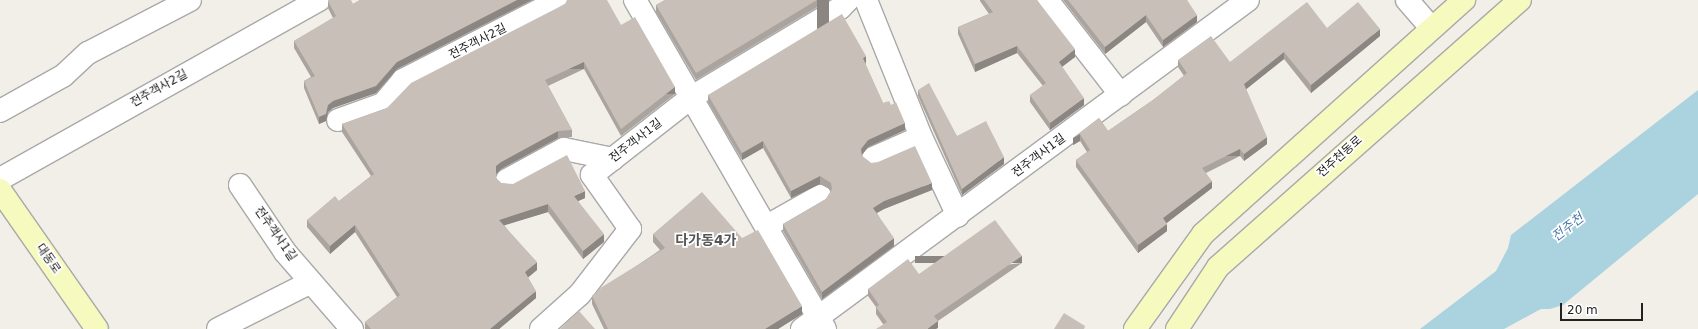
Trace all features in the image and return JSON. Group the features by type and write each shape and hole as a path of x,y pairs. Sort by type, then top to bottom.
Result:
{"street":[{"path":"0,111 63,76 88,52 190,0"},
{"name":"전주객사2길","path":"0,179 319,0"},
{"name":"전주객사2길","path":"338,120 383,104 402,80 559,0"},
{"path":"635,0 767,226 815,325"},
{"name":"전주객사1길","path":"541,329 580,294 630,229 592,175 692,97 840,8 848,0"},
{"path":"866,0 921,137 958,216"},
{"path":"1047,0 1121,95"},
{"name":"전주객사1길","path":"815,325 958,216 1248,0"},
{"path":"1407,0 1431,28"},
{"path":"1135,329 1202,234 1464,0"},
{"name":"전주천동로","path":"1177,329 1218,266 1520,0"},
{"path":"873,158 921,137"},
{"path":"507,180 564,149 613,159"},
{"name":"전주객사1길","path":"240,184 285,252 352,329"},
{"name":"대동로","path":"0,190 97,329"},
{"path":"767,226 820,196"},
{"path":"218,329 311,282"}],"water":[{"name":"전주천","path":"1698,90 1698,194 1563,305 1550,309 1541,309 1504,329 1420,329 1496,271 1508,248 1511,235"}],"building":[{"path":"328,0 351,0 353,4 360,0 517,0 397,62 376,86 333,101 328,105 326,114 319,117 304,81 315,76 294,41 336,16"},
{"path":"567,0 607,0 621,25 635,17 675,87 621,129 584,62 545,80 572,130 558,131 501,162 496,166 496,178 501,183 513,184 567,155 585,191 574,196 604,234 583,251 548,204 499,220 537,262 525,272 536,291 490,329 371,329 365,322 400,295 355,225 330,246 307,220 335,196 339,201 374,174 342,124 387,108 411,83 565,4"},
{"path":"665,0 817,0 696,73 656,5"},
{"path":"984,0 1037,0 1075,49 1059,62 1084,98 1050,123 1030,95 1046,83 1017,46 975,64 958,27 993,12"},
{"path":"1068,0 1187,0 1197,15 1163,40 1146,15 1105,47"},
{"path":"1307,2 1327,28 1358,2 1380,29 1311,85 1284,52 1244,84 1267,137 1244,154 1240,149 1202,168 1212,181 1163,218 1167,224 1138,245 1076,160 1090,150 1080,134 1073,138 1099,118 1108,131 1153,100 1187,73 1178,60 1211,36 1230,62"},
{"path":"842,14 866,56 863,58 883,103 889,101 891,105 896,102 905,123 868,140 861,149 862,156 871,163 878,162 915,146 932,183 884,201 873,208 894,238 822,292 783,224 826,199 832,189 831,183 820,176 791,191 763,141 742,153 708,95"},
{"path":"929,83 957,136 986,121 1004,157 962,189 918,90"},
{"path":"702,192 742,238 758,230 802,306 765,329 608,329 592,296 602,287 665,248 653,234"},
{"path":"995,220 1022,256 934,316 938,321 927,329 876,329 887,322 876,307 879,305 868,289 908,259 919,274"},
{"path":"579,311 595,329 560,329"},
{"path":"1064,313 1085,326 1084,329 1054,329"}],"district":[{"name":"다가동4가","path":"706,240"}]}
